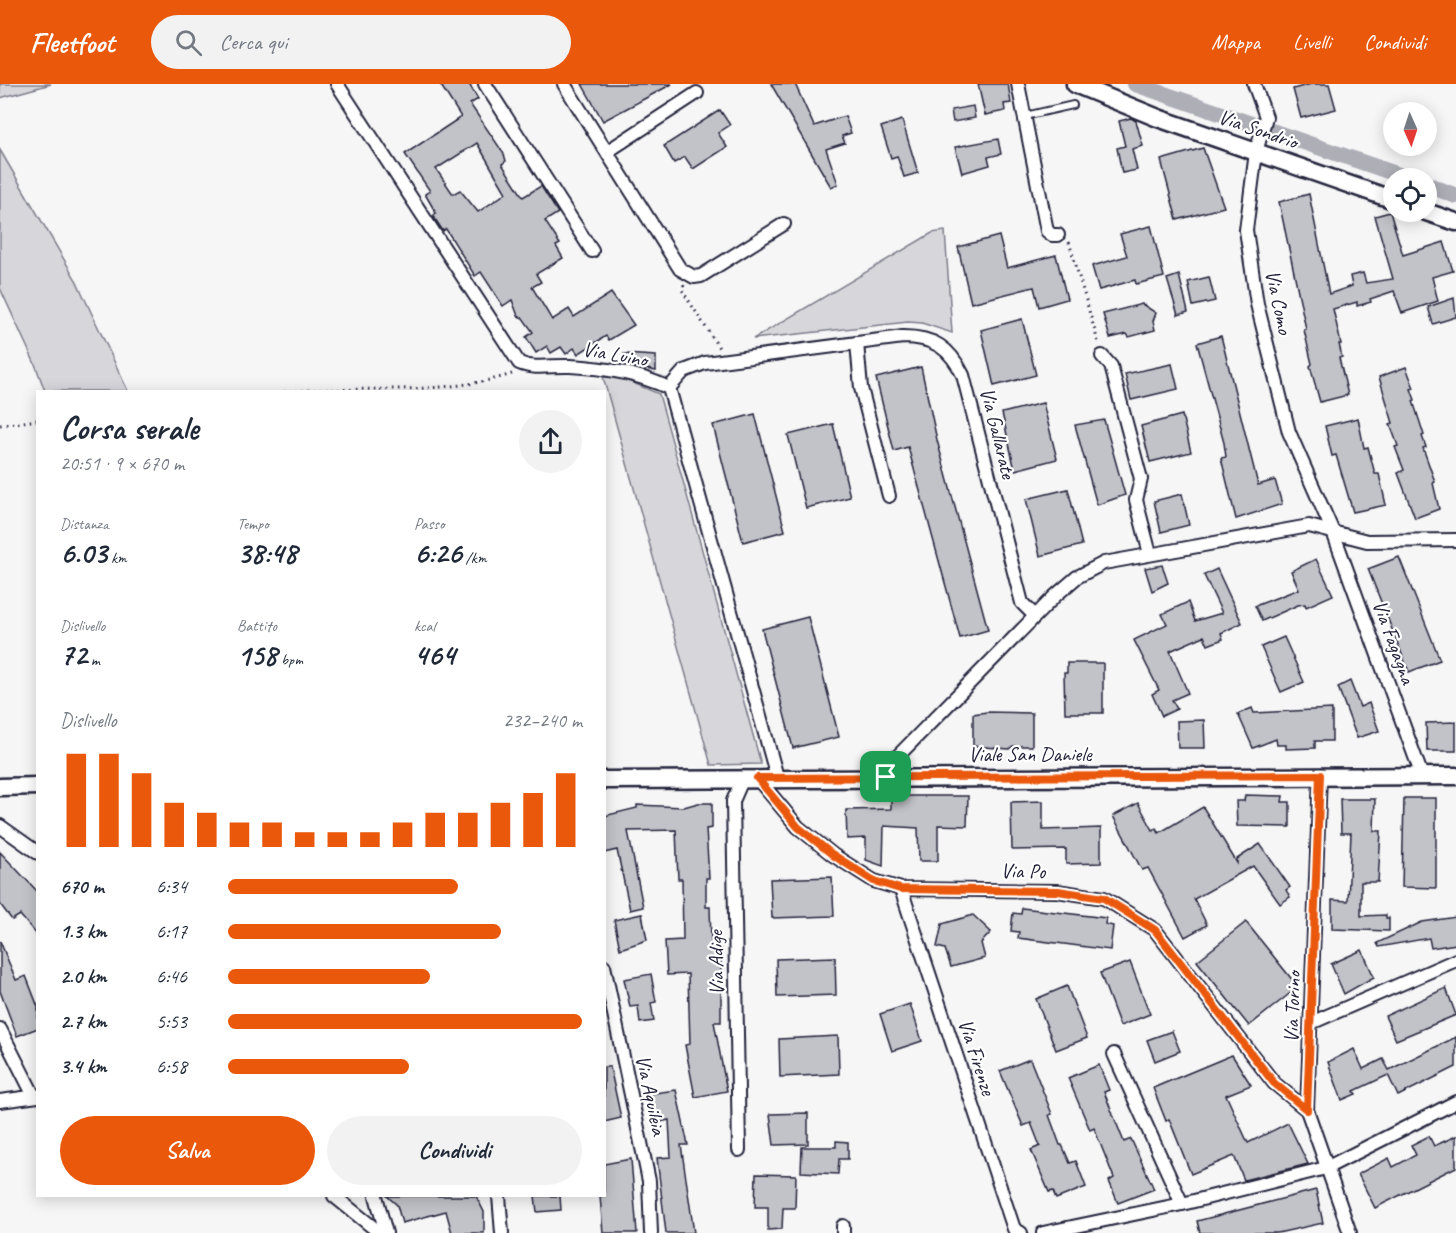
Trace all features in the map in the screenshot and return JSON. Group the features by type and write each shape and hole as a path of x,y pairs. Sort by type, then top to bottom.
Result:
{"street":[{"name":"Via Luino","path":"337,84 515,359 526,366 621,370 647,377 669,388 777,777"},
{"path":"485,84 591,251"},
{"path":"564,84 680,268 687,274 701,276 784,224"},
{"path":"1018,84 1047,231 1052,235 1058,235"},
{"name":"Via Sondrio","path":"1075,84 1158,118 1257,147 1383,196"},
{"name":"Via Como","path":"1254,84 1266,117 1257,147 1246,230 1257,304 1289,432 1330,527"},
{"path":"608,151 697,93"},
{"path":"1437,216 1456,222"},
{"name":"Via Gallarate","path":"669,388 684,371 694,366 726,360 923,337 947,351 957,362 966,385 1022,603 1035,616"},
{"path":"857,343 861,388 889,496"},
{"path":"1102,356 1111,366 1141,479 1136,500 1150,554"},
{"path":"886,777 887,766 1035,616 1077,577 1104,563 1309,526 1330,527 1367,541 1456,540"},
{"name":"Via Fagagna","path":"1330,527 1422,776"},
{"name":"Via Torino","path":"1320,775 1307,1110 1350,1233"},
{"name":"Viale San Daniele","path":"606,780 777,777 1456,776"},
{"name":"Via Po","path":"750,778 798,827 833,855 874,881 900,889 1058,891 1104,898 1155,930 1274,1083 1307,1110"},
{"name":"Via Adige","path":"740,1150 733,801 750,778"},
{"path":"0,787 36,786"},
{"path":"0,826 36,852"},
{"name":"Via Firenze","path":"900,889 1014,1229 1021,1233"},
{"path":"1311,1023 1456,960"},
{"name":"Via Aquileia","path":"606,976 649,1181 651,1233"},
{"path":"0,1029 36,1096 0,1101"},
{"path":"1114,1054 1182,1204"},
{"path":"1043,1233 1182,1204 1326,1168 1456,1102"},
{"path":"335,1197 381,1233"},
{"path":"376,1197 386,1233"},
{"path":"499,1197 502,1233"}],"lane":[{"path":"1024,116 1073,105"}],"path":[{"path":"1058,235 1069,242 1102,356"},
{"path":"687,274 682,290 726,360"},
{"path":"384,390 469,383 501,378 537,367"},
{"path":"0,425 36,420"}],"shaded area":[{"path":"0,84 51,84 0,98"},
{"path":"0,150 76,280 128,390 45,390 0,288"},
{"path":"945,231 952,333 922,323 908,322 753,339 932,233"},
{"path":"603,377 619,377 659,394 761,764 711,765"}],"building":[{"path":"440,84 469,84 478,99 470,104 504,154 506,161 502,164 523,197 541,186 558,213 545,221 560,244 556,246 563,258 536,274 541,282 532,287 552,320 569,309 574,317 611,293 634,325 609,340 606,336 578,354 574,348 566,354 561,347 551,353 547,346 536,353 526,337 533,332 523,318 518,316 512,300 503,306 481,272 475,276 446,229 443,231 433,216 436,213 425,194 430,191 405,154 461,117","holes":["477,143 506,193 478,212 460,190 453,194 436,169"]},
{"path":"582,84 672,84 603,121"},
{"path":"771,84 795,84 814,126 845,116 851,133 842,136 845,143 826,149 838,184 831,187"},
{"path":"978,84 1008,84 1011,103 1004,104 1005,111 985,115"},
{"path":"1311,84 1329,84 1336,109 1301,118 1293,89"},
{"path":"973,106 975,118 953,122 951,110"},
{"path":"720,110 730,125 718,133 727,147 693,169 685,157 674,163 664,146"},
{"path":"1131,118 1136,121 1143,146 1132,149 1137,170 1122,173 1117,148 1125,146 1119,121"},
{"path":"902,120 918,173 904,177 897,156 891,158 881,127"},
{"path":"998,139 1001,154 988,157 990,165 962,173 955,147"},
{"path":"1203,148 1224,207 1177,220 1161,160"},
{"path":"1309,194 1329,294 1352,286 1350,276 1363,273 1366,283 1393,279 1375,216 1383,214 1383,222 1393,222 1403,255 1444,242 1453,271 1432,277 1438,301 1402,313 1394,291 1370,299 1371,302 1357,306 1357,302 1333,309 1341,344 1339,344 1342,357 1339,358 1348,395 1320,402 1310,366 1312,364 1304,330 1306,329 1279,202"},
{"path":"1151,226 1164,277 1136,284 1135,280 1099,290 1092,266 1127,256 1120,234"},
{"path":"999,236 1007,268 1056,255 1067,299 1039,307 1034,287 971,303 958,247"},
{"path":"1179,275 1188,312 1178,315 1167,279"},
{"path":"1209,277 1215,301 1193,306 1188,282"},
{"path":"1454,298 1456,317 1433,324 1428,307"},
{"path":"1142,304 1156,313 1153,321 1155,330 1129,337 1127,334 1110,338 1103,314"},
{"path":"1022,319 1036,375 994,386 981,330"},
{"path":"1221,336 1258,485 1275,480 1282,504 1236,519 1221,458 1226,457 1224,443 1197,343"},
{"path":"624,354 656,356 656,371 622,364"},
{"path":"1172,364 1178,389 1131,400 1125,374"},
{"path":"921,367 937,440 988,630 960,638 908,447 894,451 876,378"},
{"path":"1406,367 1414,388 1411,389 1415,400 1413,401 1424,435 1422,436 1426,447 1423,448 1435,482 1433,483 1439,509 1415,518 1398,473 1404,470 1395,447 1398,446 1390,424 1393,423 1379,377"},
{"path":"1043,403 1057,459 1015,470 1002,413"},
{"path":"755,414 785,531 743,542 713,425"},
{"path":"1182,415 1191,452 1150,462 1141,426"},
{"path":"1358,418 1364,448 1368,447 1375,474 1379,474 1386,505 1353,512 1336,455 1332,456 1325,426"},
{"path":"1104,420 1125,495 1097,505 1075,425"},
{"path":"833,424 850,497 806,508 788,435"},
{"path":"1068,489 1082,545 1040,556 1026,499"},
{"path":"1182,494 1189,525 1161,532 1154,501"},
{"path":"1399,557 1440,660 1409,672 1368,569"},
{"path":"1316,559 1333,595 1306,607 1305,604 1298,605 1262,621 1255,606 1299,589 1291,571"},
{"path":"1162,565 1168,583 1152,591 1145,568"},
{"path":"1217,569 1242,623 1221,633 1223,639 1208,645 1204,636 1170,651 1188,693 1172,700 1177,709 1162,716 1152,694 1159,690 1134,640 1167,624 1162,614 1188,602 1195,621 1222,613 1204,575"},
{"path":"808,617 839,737 793,748 762,629"},
{"path":"1284,637 1304,682 1281,692 1261,647"},
{"path":"1067,663 1103,663 1103,713 1065,713 1064,673 1067,673"},
{"path":"1350,681 1360,707 1369,703 1379,731 1357,738 1338,687"},
{"path":"1252,708 1254,713 1332,709 1332,741 1315,741 1315,748 1286,749 1286,745 1277,745 1276,739 1253,748 1238,714"},
{"path":"1032,713 1032,746 1013,746 1009,749 973,746 973,714"},
{"path":"1204,720 1205,748 1178,748 1177,721"},
{"path":"1456,722 1456,751 1427,751 1426,723"},
{"path":"1245,795 1283,796 1282,802 1290,802 1290,827 1237,826 1236,801 1244,801"},
{"path":"968,796 967,826 938,825 938,861 919,861 918,828 884,826 883,866 866,860 866,838 847,839 846,810 891,809 891,797"},
{"path":"1404,798 1436,798 1436,888 1402,887"},
{"path":"1340,799 1375,799 1374,831 1381,831 1378,882 1361,882 1361,916 1386,915 1386,918 1389,918 1389,931 1332,929 1332,900 1348,901 1351,833 1341,833"},
{"path":"1043,801 1043,830 1101,828 1101,863 1066,864 1066,849 1012,850 1011,802"},
{"path":"698,803 712,803 712,828 706,829 709,878 706,878 706,907 710,907 711,941 721,941 721,1022 714,1022 727,1091 695,1097 685,1045 690,1044 688,974 667,975 665,941 683,940 682,879 678,879 676,830 628,831 643,907 630,910 617,850 606,853 606,816 637,808 637,805 684,807"},
{"path":"1138,803 1153,830 1156,828 1159,833 1203,807 1237,863 1237,859 1260,844 1290,887 1286,890 1290,897 1280,904 1253,866 1194,899 1207,925 1185,937 1148,868 1142,870 1113,816"},
{"path":"0,852 36,890 36,934 20,915 12,920 0,904"},
{"path":"832,877 834,916 772,918 770,879"},
{"path":"1022,908 1106,918 1105,924 1113,926 1110,950 1018,938 1019,932 1011,931 1013,913 1021,914"},
{"path":"642,914 647,940 620,949 614,920"},
{"path":"973,915 991,932 981,943 985,958 951,967 945,949 937,947 942,924"},
{"path":"1456,917 1456,944 1431,948 1429,938 1379,947 1377,943 1422,922"},
{"path":"1246,922 1298,987 1249,1026 1197,961"},
{"path":"0,941 16,980 26,976 36,1002 36,1029 17,1036 0,991"},
{"path":"1362,950 1374,977 1344,994 1331,964"},
{"path":"835,957 836,995 777,997 776,959"},
{"path":"1130,962 1150,1014 1120,1026 1100,973"},
{"path":"651,974 656,1002 651,1003 654,1021 640,1023 638,1006 630,1007 624,979"},
{"path":"1067,986 1087,1038 1056,1050 1036,999"},
{"path":"1446,988 1456,1015 1396,1040 1385,1016"},
{"path":"910,1004 922,1041 892,1051 880,1014"},
{"path":"1172,1031 1180,1051 1155,1061 1147,1040"},
{"path":"838,1036 839,1074 780,1077 779,1039"},
{"path":"1456,1037 1456,1067 1398,1096 1388,1075 1354,1091 1356,1094 1342,1100 1328,1062 1354,1049 1363,1069 1383,1059 1389,1070"},
{"path":"1232,1055 1251,1085 1226,1095 1248,1143 1288,1123 1308,1164 1244,1180 1234,1156 1191,1174 1169,1119 1166,1121 1153,1088"},
{"path":"1030,1059 1052,1114 1049,1115 1060,1145 1070,1163 1076,1161 1086,1187 1056,1199 1053,1191 1049,1192 1031,1150 1040,1146 1031,1123 1023,1126 1000,1071"},
{"path":"1099,1065 1109,1090 1104,1092 1124,1142 1131,1139 1154,1189 1118,1203 1109,1181 1114,1178 1094,1128 1090,1130 1068,1078"},
{"path":"606,1067 610,1067 621,1118 606,1122"},
{"path":"676,1090 688,1145 681,1145 694,1233 666,1233 657,1158 671,1157 669,1120 655,1123 654,1116 651,1117 647,1094"},
{"path":"808,1113 808,1144 774,1145 770,1114"},
{"path":"1429,1136 1434,1146 1456,1136 1456,1167 1375,1208 1358,1174 1389,1158 1393,1167 1416,1155 1411,1145"},
{"path":"836,1141 848,1142 848,1159 839,1159 838,1174 801,1172 802,1147 836,1147"},
{"path":"631,1159 637,1233 603,1233 600,1197 606,1197 606,1164"},
{"path":"756,1174 796,1175 795,1208 783,1208 782,1229 768,1230 768,1207 755,1207"},
{"path":"1316,1190 1323,1223 1278,1233 1200,1233 1197,1221"},
{"path":"388,1197 476,1197 484,1212 484,1233 452,1233 446,1211 402,1223 397,1205"},
{"path":"535,1197 560,1197 561,1210 537,1212"}],"waterway":[{"path":"1135,84 1383,169"},
{"path":"1437,188 1456,196"}],"route":[{"path":"1320,775 1307,1110 1274,1083 1155,930 1104,898 1058,891 900,889 874,881 833,855 798,827 757,778 886,777 1320,775"}]}
